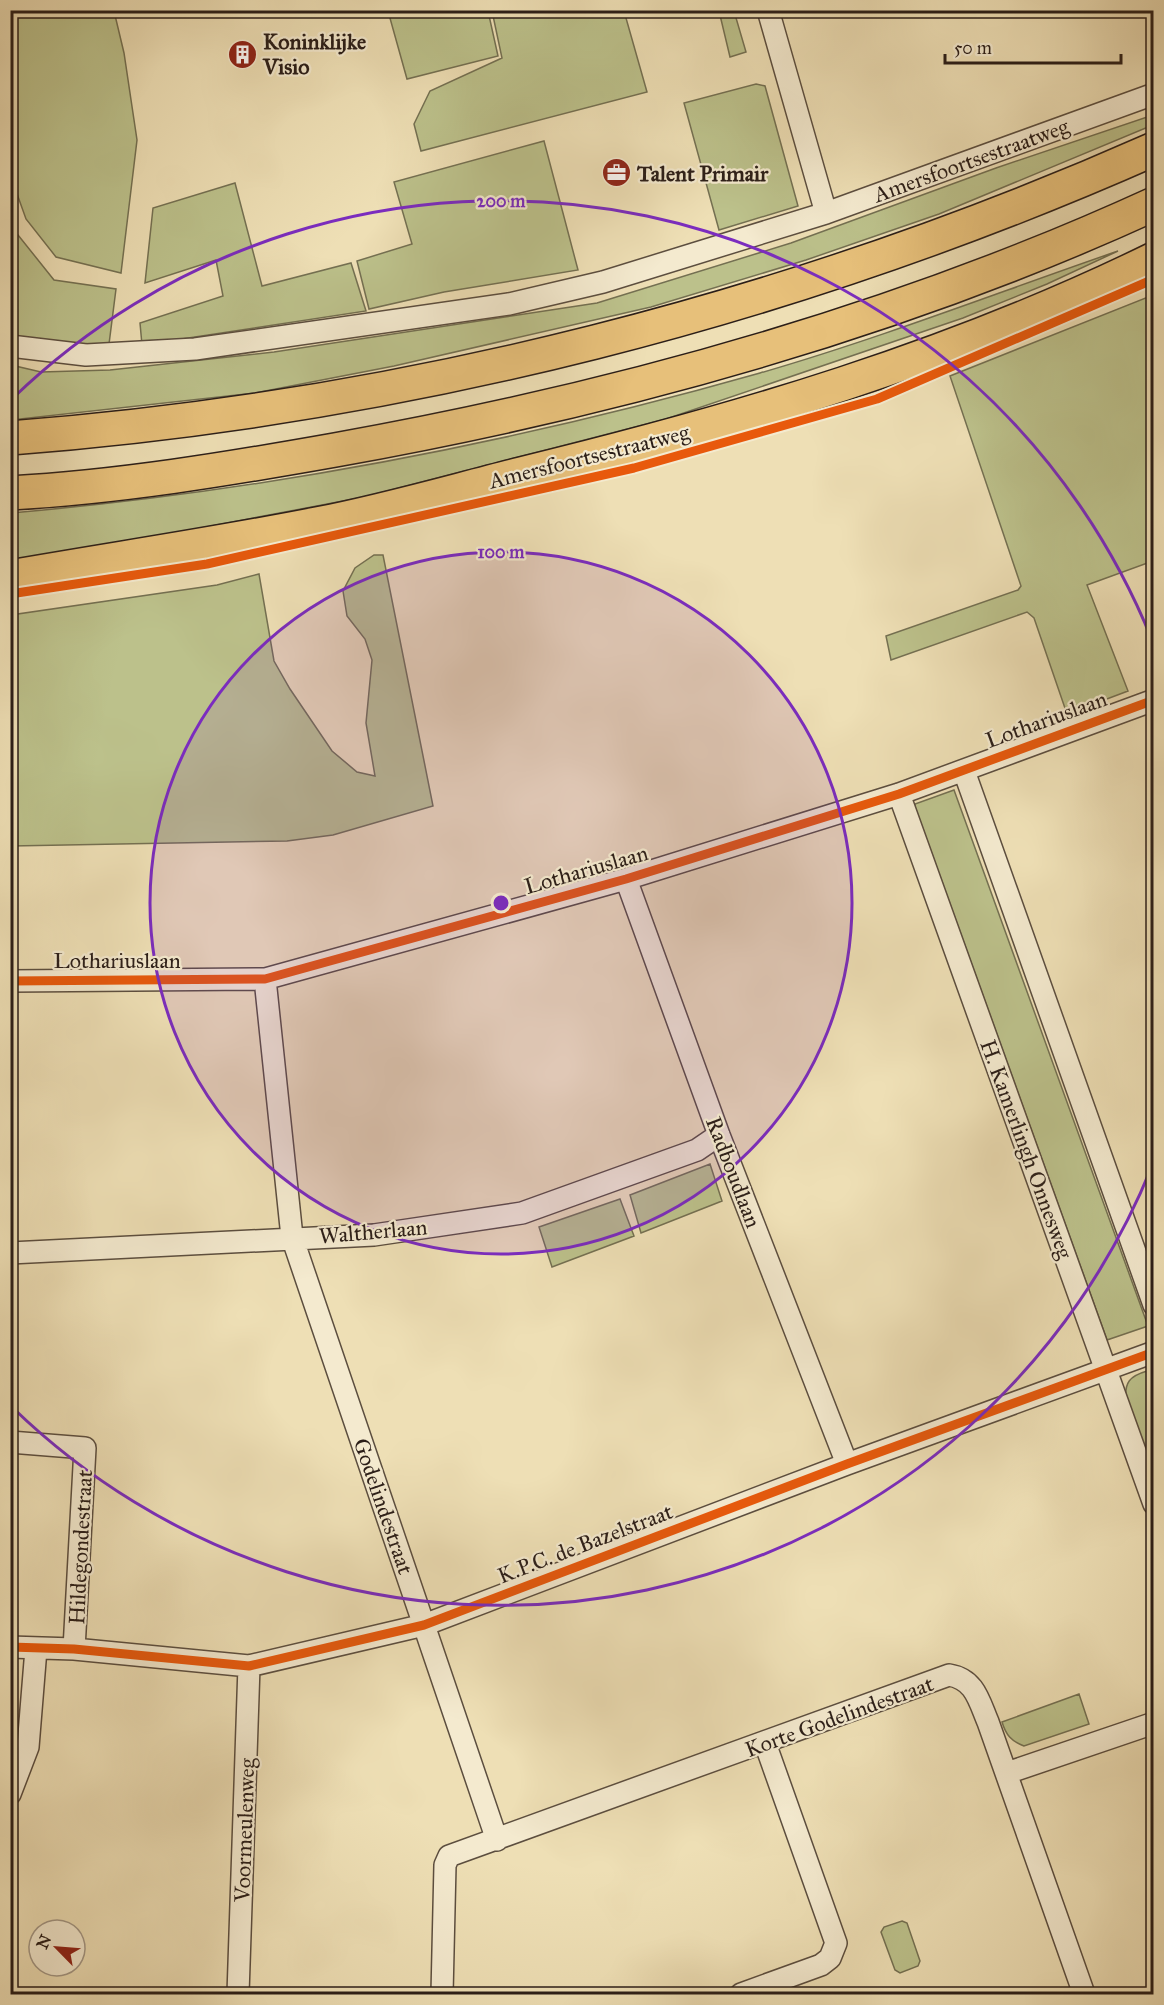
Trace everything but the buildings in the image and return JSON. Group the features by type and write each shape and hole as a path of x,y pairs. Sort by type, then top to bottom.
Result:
{"main road":[{"path":"10,438 177,422 316,401 430,380 629,332 734,304 980,222 1154,149"},
{"path":"10,493 254,464 441,431 640,384 839,328 987,274 1154,204"},
{"name":"Amersfoortsestraatweg","path":"10,577 320,524 637,446 762,411 910,362 1076,297 1154,259"}],"street":[{"path":"768,10 826,213"},
{"name":"Amersfoortsestraatweg","path":"10,346 86,355 195,349 509,304 603,282 826,213 1154,94"},
{"name":"Lothariuslaan","path":"10,981 265,979 626,879 899,794 1154,700"},
{"path":"964,771 1154,1305"},
{"name":"H. Kamerlingh Onnesweg","path":"899,794 1154,1504"},
{"name":"Radboudlaan","path":"626,879 719,1136 847,1464"},
{"name":"Godelindestraat","path":"265,979 292,1237 497,1840"},
{"name":"Waltherlaan","path":"10,1253 292,1237 374,1235 522,1213 697,1150 719,1136"},
{"name":"K.P.C. de Bazelstraat","path":"10,1647 74,1649 249,1666 424,1625 847,1464 1154,1352"},
{"name":"Hildegondestraat","path":"10,1442 85,1448 74,1649"},
{"path":"10,1794 28,1747 36,1648"},
{"name":"Voormeulenweg","path":"238,1995 249,1666"},
{"name":"Korte Godelindestraat","path":"497,1840 949,1676 962,1677 972,1686 1006,1773 1084,1995"},
{"path":"1006,1773 1154,1723"},
{"path":"741,1995 821,1965 830,1958 836,1943 765,1743"},
{"path":"442,1995 445,1865 449,1856 456,1852 497,1840"}],"green space":[{"path":"11,10 114,11 124,53 137,140 121,273 56,257 26,219 11,177"},
{"path":"388,11 488,11 498,56 407,79"},
{"path":"492,11 624,11 647,92 421,151 414,124 430,91 502,58"},
{"path":"719,11 734,11 746,52 730,57"},
{"path":"756,84 765,86 798,206 719,230 684,103"},
{"path":"1153,115 1153,125 939,214 806,260 651,307 394,366 255,393 11,420 11,365 41,372 110,370 274,352 597,303 791,243 996,168"},
{"path":"544,141 578,270 444,292 369,309 357,261 412,244 394,182"},
{"path":"235,183 262,286 351,263 366,311 142,345 140,323 223,296 216,260 145,283 153,208"},
{"path":"10,225 54,280 116,289 109,344 68,346 11,337"},
{"path":"1118,251 1047,284 963,318 666,419 364,497 11,564 11,513 201,492 295,477 388,461 575,421 668,398 805,359 895,330"},
{"path":"1153,295 1153,561 1087,585 1128,691 1067,714 1034,618 1027,612 891,660 886,636 1018,590 1021,586 950,376"},
{"path":"374,555 383,555 433,806 333,835 287,841 11,846 11,615 217,585 259,574 274,661 290,689 332,751 357,772 375,776 366,723 372,660 365,639 347,616 343,591 355,568"},
{"path":"954,790 1148,1326 1107,1340 915,807 915,804"},
{"path":"710,1164 722,1201 641,1233 630,1195"},
{"path":"620,1199 634,1236 552,1267 539,1227"},
{"path":"1147,1371 1153,1375 1153,1482 1126,1401 1129,1381 1136,1375"},
{"path":"1079,1694 1089,1724 1024,1746 1012,1740 1005,1731 1002,1722"},
{"path":"902,1921 907,1923 920,1961 918,1966 900,1973 895,1970 881,1932 884,1927"}],"cycle path":[{"path":"10,594 207,564 634,468 877,399 1154,279"},
{"path":"10,981 265,979 626,879 899,794 1154,700"},
{"path":"10,1647 74,1649 249,1666 424,1625 847,1464 1154,1352"}],"place":[{"name":"Koninklijke Visio","path":"242,54"},
{"name":"Talent Primair","path":"616,173"}]}
